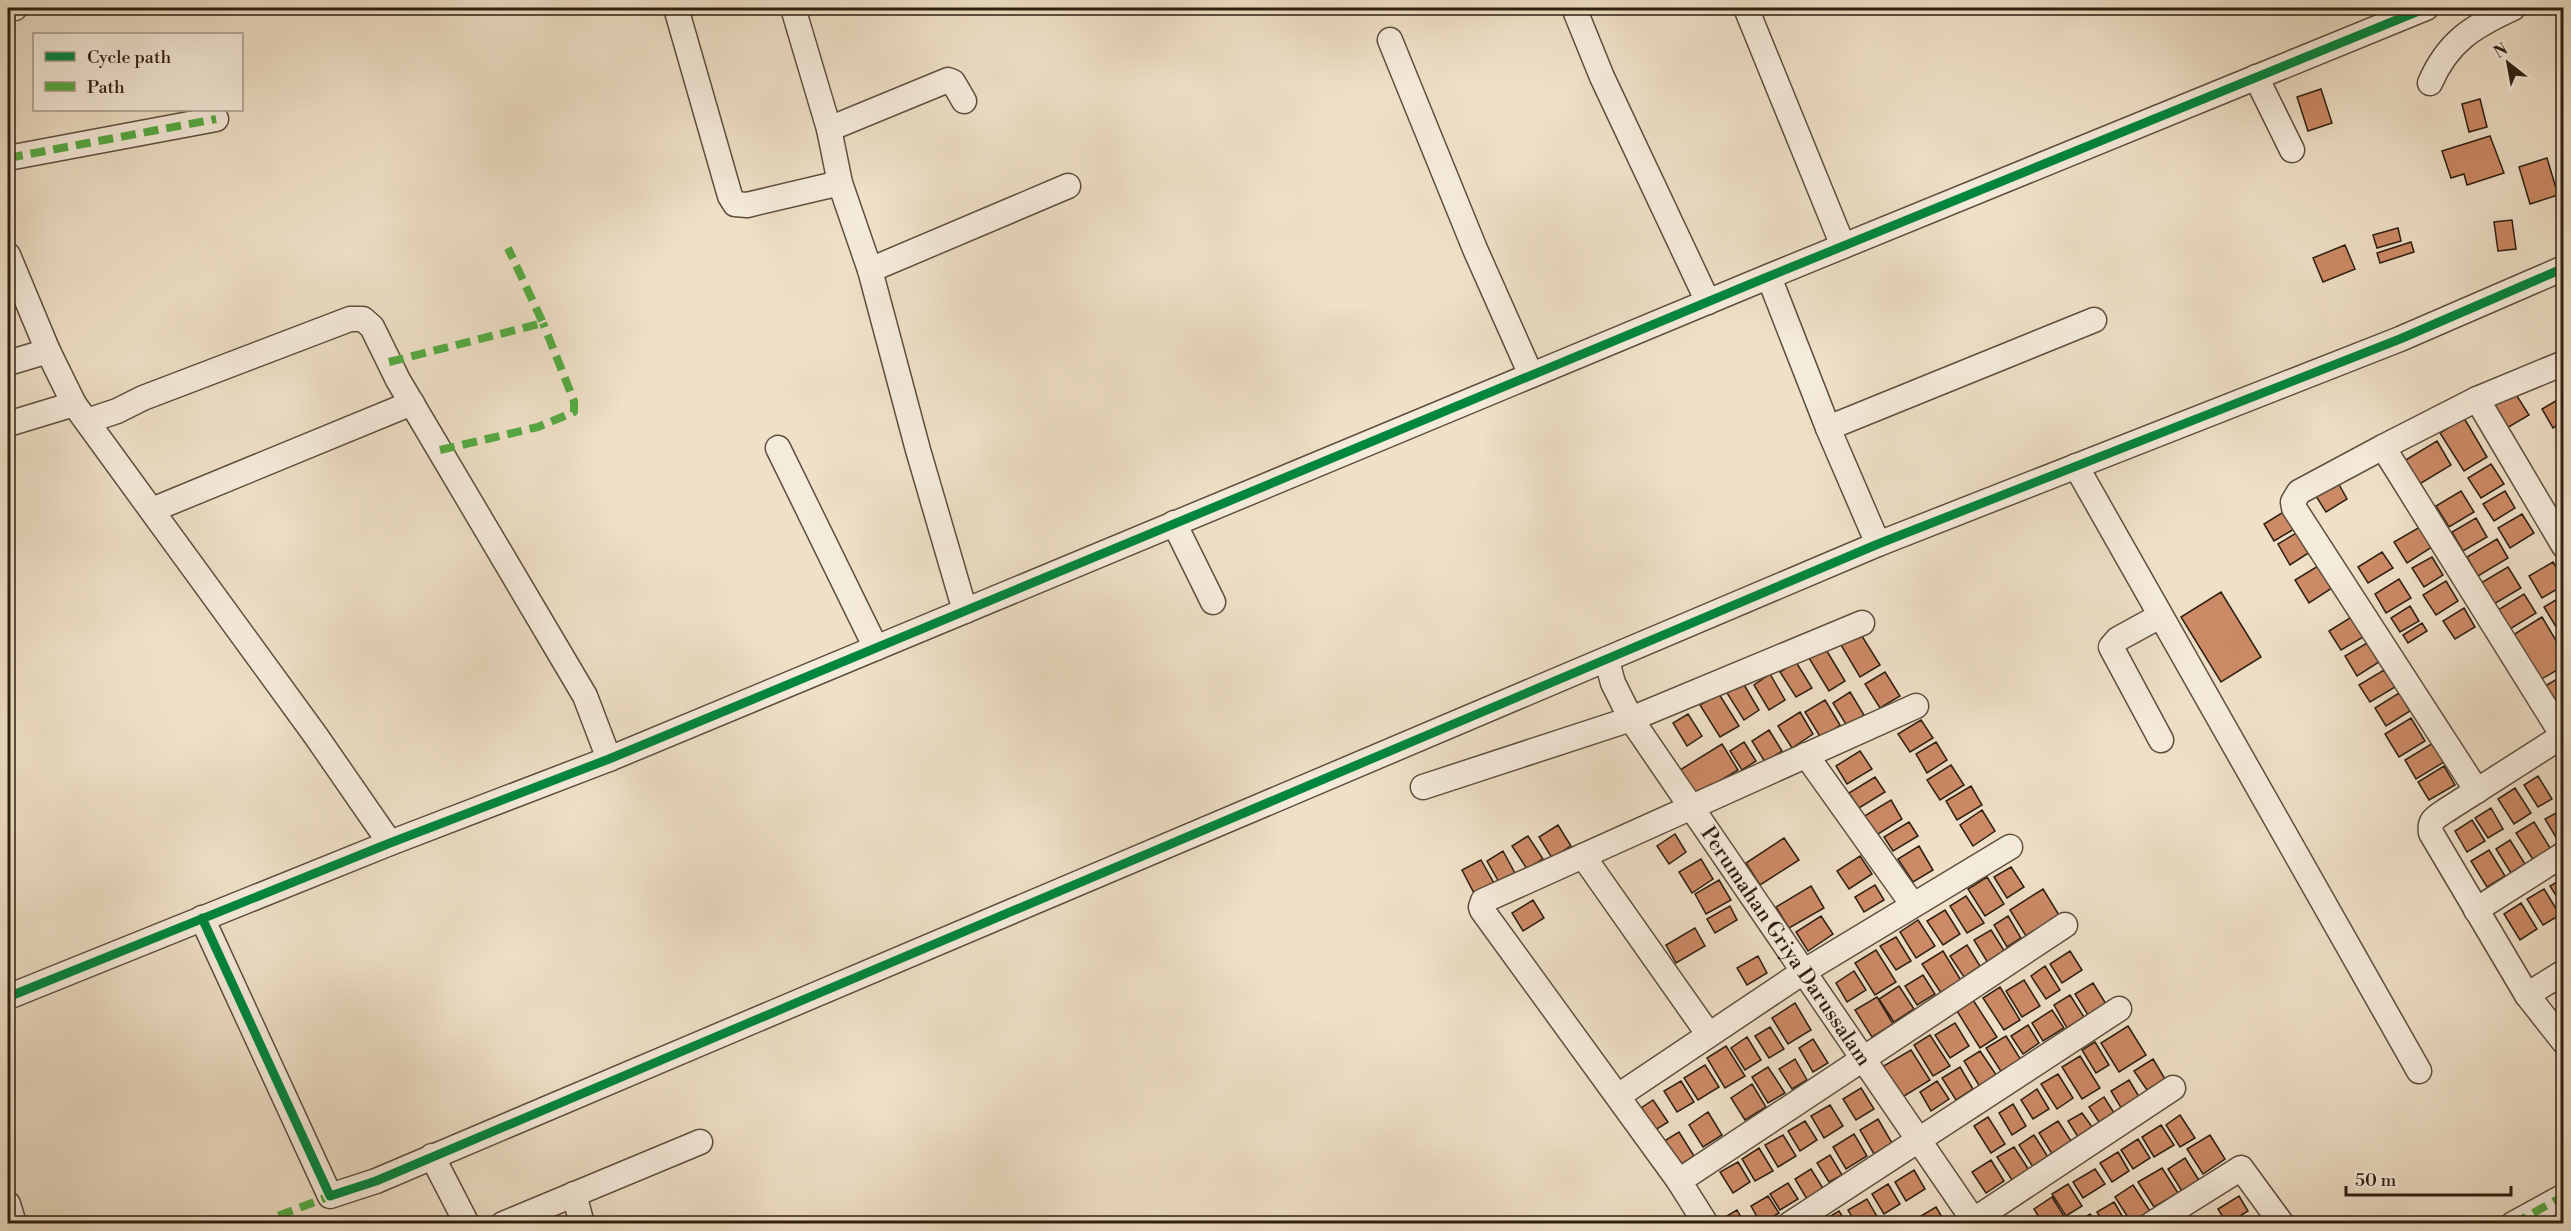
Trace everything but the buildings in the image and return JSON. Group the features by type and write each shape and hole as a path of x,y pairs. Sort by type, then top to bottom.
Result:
{"street":[{"path":"8,9 15,8"},
{"path":"676,8 735,204 747,205 840,183"},
{"path":"793,8 829,129 840,183 870,270 918,450 965,611"},
{"path":"1574,8 1602,77 1708,302"},
{"path":"1746,8 1843,246"},
{"path":"8,997 204,923 390,843 609,759 965,611 1182,538 1531,375 1708,302 1772,285 1843,246 2258,82 2426,8"},
{"path":"2430,83 2437,67 2456,42 2487,20 2513,8"},
{"path":"1390,40 1475,249 1531,375"},
{"path":"829,129 948,80 953,82 964,101"},
{"path":"2258,82 2292,150"},
{"path":"8,158 216,119"},
{"path":"870,270 1068,186"},
{"path":"8,259 48,351 81,412 316,736 390,843"},
{"path":"1423,787 1619,692 1878,544 2400,339 2564,268"},
{"path":"1772,285 1828,428 1878,544"},
{"path":"8,424 81,412 117,411 143,398 350,319 363,319 372,327 412,403 585,696 609,759"},
{"path":"1828,428 2094,320"},
{"path":"8,363 48,351"},
{"path":"2477,791 2294,508 2293,502 2299,492 2476,399 2564,363"},
{"path":"2476,399 2564,546"},
{"path":"152,510 412,403"},
{"path":"2383,447 2563,736 2432,820 2430,825 2431,833 2527,995 2564,1042"},
{"path":"778,448 876,648"},
{"path":"2076,466 2419,1071"},
{"path":"1182,538 1212,602"},
{"path":"2160,616 2118,639 2111,647 2161,740"},
{"path":"204,923 330,1196 376,1181 437,1166 1619,692 1863,623"},
{"name":"Perumahan Griya Darussalam","path":"1619,692 1691,807 1973,1222"},
{"path":"1707,1224 1679,1181 1481,907 1483,901 1916,706"},
{"path":"1806,755 1914,905"},
{"path":"1618,1096 1803,972 2010,847"},
{"path":"2476,910 2564,854"},
{"path":"1583,856 1709,1035"},
{"path":"1679,1181 2065,925"},
{"path":"2527,995 2564,972"},
{"path":"1790,1224 2119,1009"},
{"path":"1973,1222 2173,1088"},
{"path":"503,1224 700,1142"},
{"path":"437,1166 467,1224"},
{"path":"2157,1222 2241,1168 2282,1224"},
{"path":"574,1194 582,1224"},
{"path":"2513,1224 2564,1196"},
{"path":"8,1204 14,1224"}],"marked path":[{"path":"8,158 216,119"},
{"path":"389,362 543,323 508,248"},
{"path":"440,450 538,427 574,412 574,401 543,323"},
{"path":"257,1224 330,1196"},
{"path":"2513,1224 2564,1196"}],"cycle path":[{"path":"8,997 390,843 609,759 1765,278 2426,8"},
{"path":"202,918 330,1196 376,1181 1878,544 2400,339 2564,268"}]}
